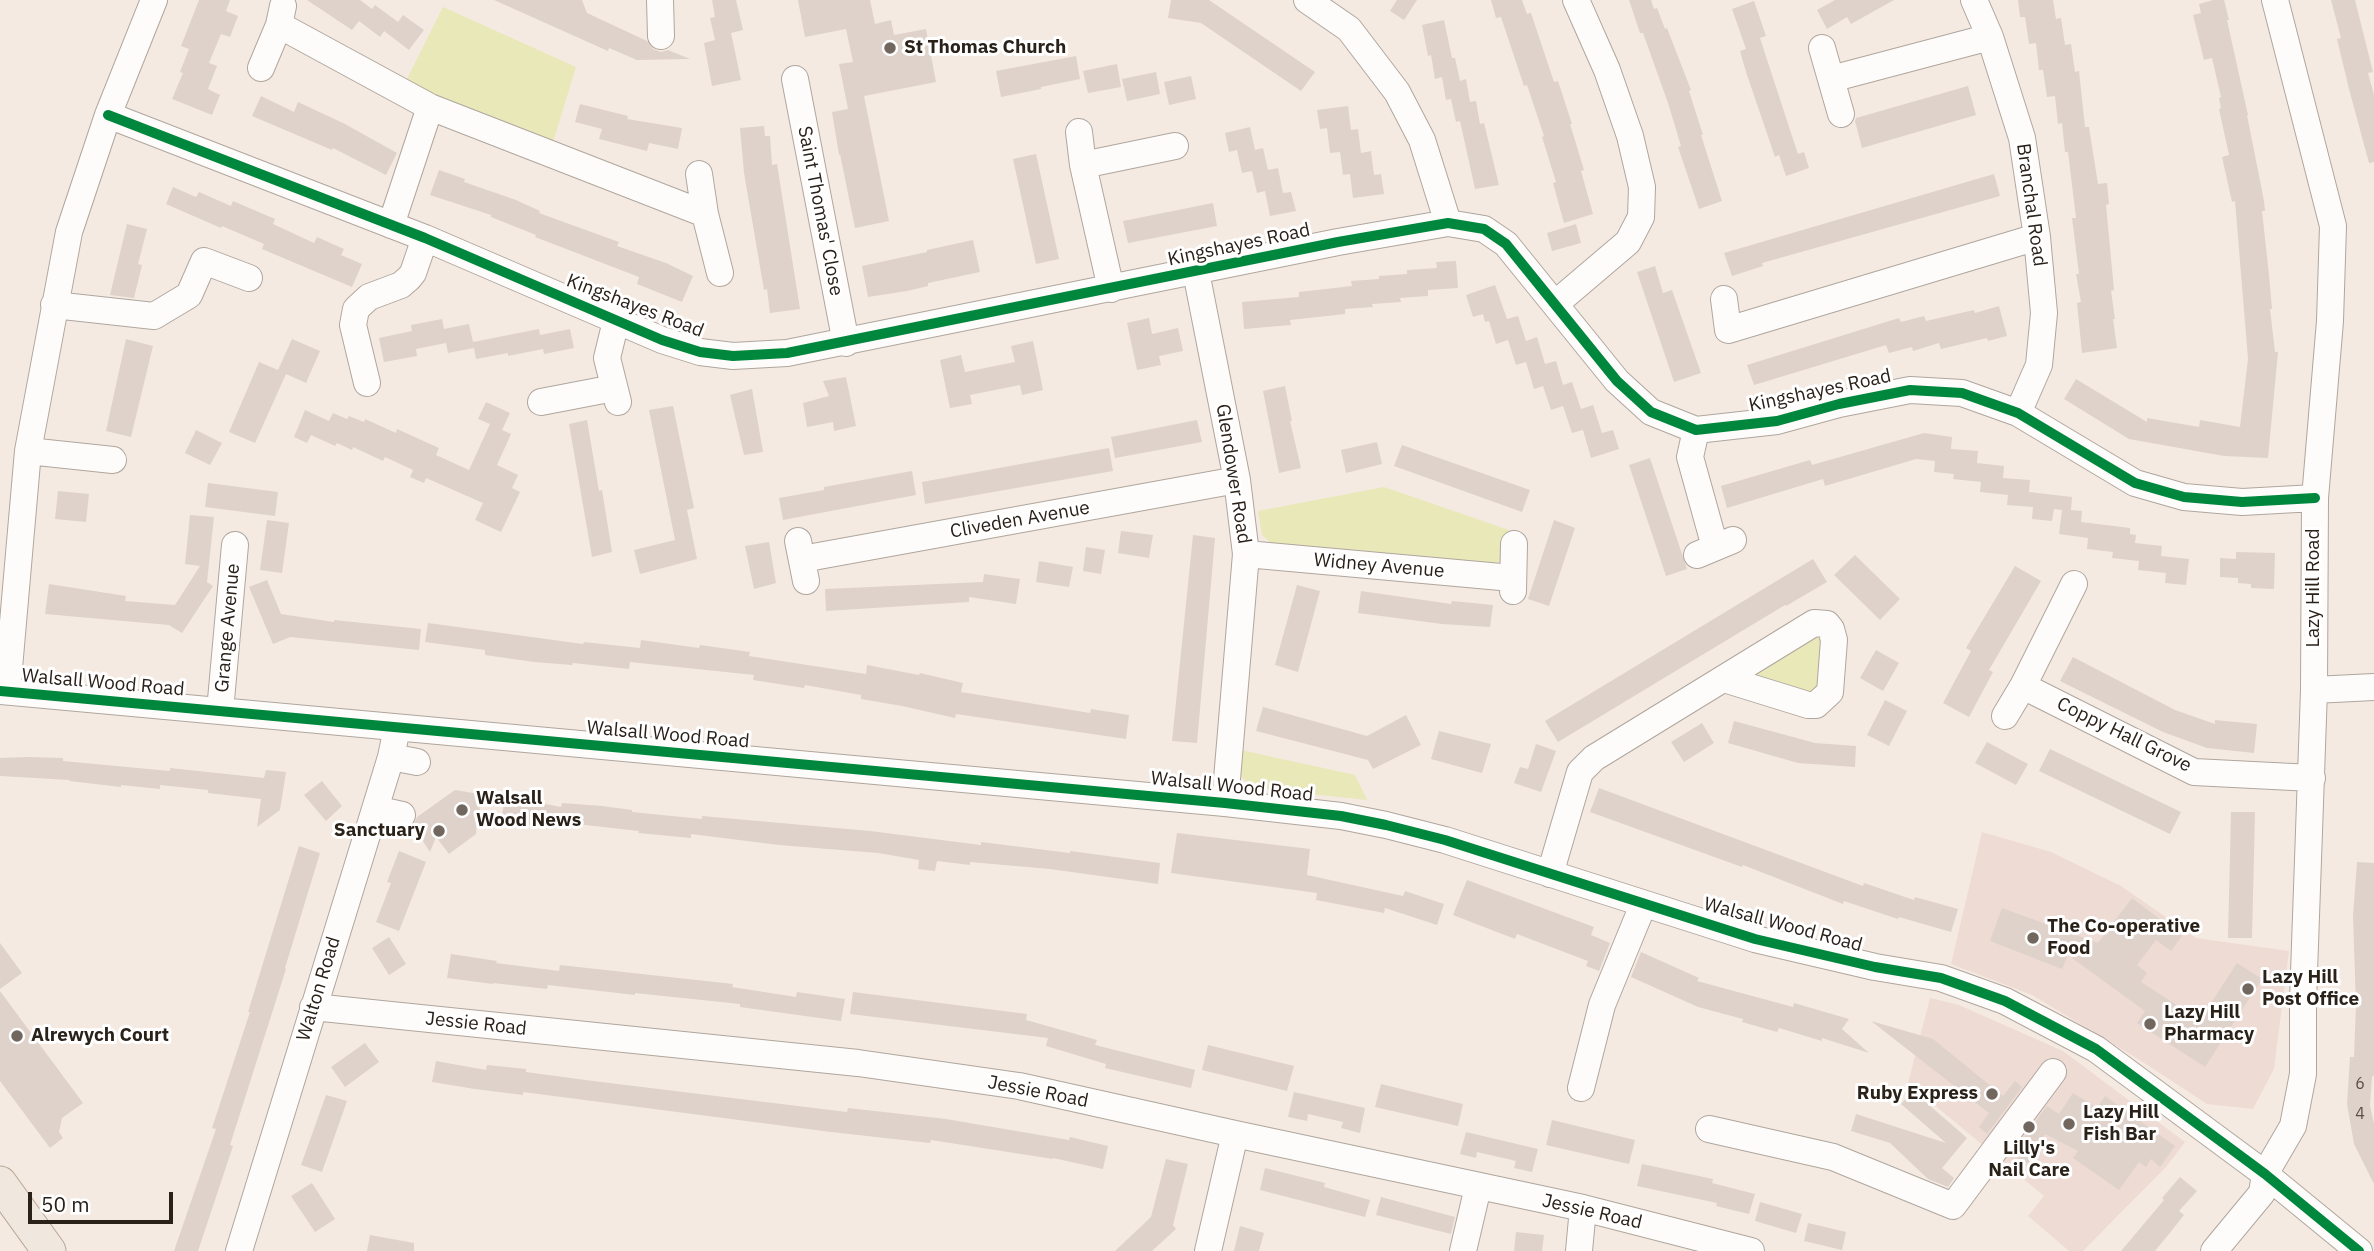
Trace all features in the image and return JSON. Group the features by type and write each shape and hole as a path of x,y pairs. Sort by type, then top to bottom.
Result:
{"main road":[{"path":"0,1184 49,1251"}],"street":[{"path":"4,691 28,451 69,232 108,115 154,0"},
{"path":"660,0 662,36"},
{"path":"1307,0 1349,29 1397,92 1422,139 1448,223"},
{"path":"1555,303 1628,242 1641,218 1642,187 1630,136 1607,70 1576,0"},
{"name":"Branchal Road","path":"1974,0 1990,37 2022,138 2038,237 2044,313 2039,365 2018,414"},
{"name":"Lazy Hill Road","path":"2214,1251 2262,1193 2265,1174 2293,1126 2303,1074 2314,690 2315,498 2330,321 2333,226 2275,0"},
{"path":"261,68 281,15 430,107 705,214"},
{"path":"1831,79 1990,37"},
{"path":"1822,48 1841,114"},
{"name":"Saint Thomas' Close","path":"795,79 846,342"},
{"path":"391,225 430,107"},
{"name":"Kingshayes Road","path":"108,115 425,238 616,321 700,352 733,356 787,353 1338,242 1448,223 1483,229 1506,244 1617,381 1651,412 1696,430 1777,421 1839,404 1910,390 1962,393 2018,414 2135,483 2184,497 2242,502 2315,498"},
{"path":"1079,132 1083,164 1111,289"},
{"path":"1083,164 1175,146"},
{"path":"699,174 705,214 720,273"},
{"path":"1724,299 1728,330 2038,237"},
{"path":"366,383 353,326 356,309 369,297 401,285 409,278 425,238"},
{"path":"54,305 154,316 189,295 204,261 249,278"},
{"name":"Glendower Road","path":"1196,272 1237,480 1246,554 1225,803"},
{"path":"541,402 616,395 607,358 616,321"},
{"path":"1696,430 1690,457 1715,548"},
{"path":"28,451 113,460"},
{"name":"Cliveden Avenue","path":"802,560 1237,480"},
{"name":"Widney Avenue","path":"1246,554 1513,585 1514,544"},
{"name":"Grange Avenue","path":"220,711 235,545"},
{"path":"2005,716 2024,686 2074,584"},
{"path":"1550,874 1580,772 1585,765 1724,679"},
{"name":"Coppy Hall Grove","path":"2024,686 2194,772 2312,778"},
{"path":"2314,690 2374,687"},
{"name":"Walsall Wood Road","path":"4,691 1225,803 1386,825 1446,840 1755,939 1875,967 1941,978 2005,1000 2096,1049 2265,1174 2359,1251"},
{"name":"Walton Road","path":"239,1251 375,809 404,760 397,728"},
{"path":"375,809 402,814"},
{"path":"1581,1088 1602,1005 1643,905"},
{"name":"Jessie Road","path":"313,1007 858,1063 1018,1086 1583,1208 1751,1251"},
{"path":"1709,1129 1833,1157 1953,1206 2053,1072"},
{"path":"1208,1251 1235,1135"},
{"path":"1463,1251 1478,1187"},
{"path":"1579,1251 1583,1208"}],"shaded area":[{"path":"1982,832 2051,852 2121,886 2196,938 2289,951 2274,1069 2253,1109 2207,1104 2032,995 1951,964"},
{"path":"1930,998 1959,1005 2063,1051 2185,1142 2166,1167 2083,1251 2069,1251 2028,1216 2044,1196 1908,1083"}],"green space":[{"path":"443,7 576,67 551,149 404,85"},
{"path":"1384,487 1509,530 1500,562 1272,544 1262,535 1258,511"},
{"path":"1815,630 1822,635 1823,684 1810,696 1746,673"},
{"path":"1241,750 1355,775 1367,800 1253,788 1240,775"}],"building":[{"path":"199,0 230,0 226,11 238,16 230,37 221,34 209,63 217,66 208,89 220,95 212,115 172,99 189,49 181,46"},
{"path":"307,0 360,0 372,9 375,5 398,22 403,15 424,30 409,50 384,31 380,37 359,21 352,30"},
{"path":"494,0 582,0 587,13 647,41 653,49 661,52 668,50 690,59 637,60 609,48 608,51"},
{"path":"712,0 736,0 743,30 731,33 741,80 712,86 704,43 715,40 710,18 715,17"},
{"path":"798,0 870,0 875,24 891,20 894,35 926,29 936,82 864,96 889,221 855,228 832,112 848,109 839,64 853,62 846,29 805,37"},
{"path":"1171,0 1209,0 1315,72 1301,91 1201,23 1168,18"},
{"path":"1397,0 1417,0 1404,20 1390,11"},
{"path":"1491,0 1522,0 1527,14 1531,13 1554,82 1558,81 1572,124 1593,214 1564,223 1553,183 1556,182 1542,137 1544,136 1501,17 1496,18"},
{"path":"1629,0 1651,0 1665,29 1667,28 1691,90 1689,91 1701,135 1722,201 1699,209 1678,147 1681,146 1668,103"},
{"path":"1835,0 1894,0 1851,24 1847,17 1827,29 1817,10"},
{"path":"2018,0 2053,0 2056,19 2061,18 2065,45 2071,44 2075,72 2079,71 2085,127 2089,127 2098,184 2107,183 2109,204 2106,205 2114,290 2111,291 2117,348 2082,353 2077,303 2081,302 2076,274 2079,274 2072,218 2076,218 2068,152 2065,152 2062,123 2058,124 2055,96 2047,97 2043,70 2039,70 2036,43 2029,44 2025,17 2020,17"},
{"path":"2224,0 2264,201 2265,211 2262,211 2270,309 2275,352 2278,352 2268,458 2224,456 2129,439 2064,399 2076,379 2147,422 2147,418 2199,427 2200,420 2240,427 2248,359 2235,201 2232,202 2222,157 2229,155 2219,109 2221,97 2212,58 2204,60 2193,15 2201,13 2199,4"},
{"path":"2331,0 2355,0 2373,72 2368,73 2374,95 2374,162 2369,163 2349,89 2337,39 2341,38"},
{"path":"1754,1 1766,36 1760,38 1791,133 1798,154 1804,152 1809,168 1786,176 1779,155 1775,157 1746,72 1740,51 1746,49 1732,9"},
{"path":"1444,20 1460,81 1466,79 1470,102 1476,101 1480,124 1484,123 1499,185 1475,189 1460,121 1456,122 1451,99 1446,100 1442,77 1435,79 1422,25"},
{"path":"1076,56 1080,79 1001,97 996,71"},
{"path":"1117,64 1121,87 1088,93 1083,71"},
{"path":"1156,72 1160,94 1127,101 1122,79"},
{"path":"1191,76 1196,99 1169,105 1164,82"},
{"path":"1968,86 1976,115 1862,148 1856,118"},
{"path":"261,96 294,112 298,102 397,153 386,175 333,148 332,150 252,116"},
{"path":"580,104 628,116 627,119 682,128 678,149 649,143 647,151 599,139 602,129 575,122"},
{"path":"1348,106 1351,130 1358,129 1361,153 1371,151 1374,175 1381,174 1384,194 1353,198 1350,174 1343,175 1340,152 1330,153 1327,128 1320,129 1317,110"},
{"path":"764,126 765,136 770,136 772,165 777,164 800,309 770,313 744,173 740,128"},
{"path":"1250,127 1255,150 1263,148 1268,170 1278,168 1283,193 1291,192 1296,211 1270,216 1265,191 1257,193 1252,171 1242,173 1237,150 1229,152 1225,133"},
{"path":"1036,154 1059,259 1036,264 1013,159"},
{"path":"439,170 465,179 464,182 516,200 540,211 539,213 619,242 617,246 666,263 693,276 682,302 637,284 639,277 535,237 536,235 491,215 430,195"},
{"path":"1994,174 2000,196 1762,263 1763,266 1732,276 1724,253"},
{"path":"173,187 196,197 199,192 231,206 233,201 275,219 273,224 314,243 317,237 344,249 341,255 362,264 352,287 262,249 264,244 166,204"},
{"path":"1213,203 1217,226 1128,243 1123,221"},
{"path":"127,224 147,229 138,264 142,265 134,298 110,295"},
{"path":"1576,224 1581,243 1552,251 1547,233"},
{"path":"973,240 980,272 928,283 928,286 907,291 868,297 862,266"},
{"path":"1456,261 1458,288 1428,290 1428,296 1400,298 1401,302 1372,304 1373,307 1345,309 1345,314 1290,320 1291,325 1244,329 1242,302 1299,297 1299,292 1352,286 1351,281 1407,274 1407,270 1437,268 1436,262"},
{"path":"1655,266 1663,293 1672,290 1701,373 1674,382 1637,272"},
{"path":"1495,285 1507,319 1518,316 1526,341 1537,337 1545,364 1556,361 1563,385 1572,382 1581,409 1593,405 1602,433 1613,430 1619,449 1591,458 1583,430 1572,433 1563,406 1551,410 1543,386 1534,389 1526,362 1516,365 1508,340 1496,344 1489,321 1485,322 1483,314 1473,317 1466,295"},
{"path":"1999,306 2007,336 1988,341 1987,338 1941,349 1939,343 1913,351 1912,347 1889,353 1886,345 1754,385 1747,365 1899,318 1901,322 1924,316 1926,321"},
{"path":"1149,318 1152,334 1178,328 1183,351 1159,356 1161,365 1137,370 1127,323"},
{"path":"442,319 444,329 469,324 473,342 539,329 540,335 570,329 574,348 544,354 543,349 476,359 474,348 448,353 446,343 416,349 417,356 384,362 379,338 412,331 411,325"},
{"path":"126,339 153,346 131,437 106,431"},
{"path":"292,339 320,351 306,383 286,374 255,443 229,432 259,362 278,370"},
{"path":"1033,341 1043,390 1022,395 1020,385 970,395 972,404 950,408 940,360 961,355 965,372 1015,362 1011,346"},
{"path":"846,377 856,426 834,431 833,422 807,427 803,403 829,396 823,381"},
{"path":"1285,386 1301,468 1279,473 1263,391"},
{"path":"752,389 763,452 744,455 730,395"},
{"path":"486,402 510,413 502,430 511,434 497,465 518,475 512,488 520,492 501,532 475,520 483,503 426,478 424,483 410,477 413,470 385,457 383,461 353,447 352,450 337,443 335,446 311,435 307,443 294,437 305,410 329,421 333,413 347,419 349,416 364,422 365,419 396,433 397,429 439,448 436,455 469,470 490,424 478,419"},
{"path":"673,406 694,508 687,510 697,559 640,574 634,550 675,540 649,410"},
{"path":"587,420 612,552 592,557 569,424"},
{"path":"1197,420 1202,442 1115,458 1111,437"},
{"path":"196,430 222,443 210,465 185,453"},
{"path":"1924,433 1952,437 1951,449 1978,451 1977,463 2004,466 2003,478 2030,480 2029,492 2072,497 2071,510 2082,511 2081,522 2130,528 2130,534 2136,535 2135,543 2162,546 2161,556 2189,559 2186,585 2165,583 2166,573 2138,570 2139,561 2112,558 2113,552 2087,549 2088,538 2059,534 2062,510 2054,509 2052,521 2032,519 2033,507 2007,505 2008,495 1980,492 1981,482 1953,479 1954,474 1934,472 1935,461 1916,459 1825,486 1823,479 1727,508 1721,486 1810,460 1812,465"},
{"path":"1377,442 1382,464 1346,473 1341,450"},
{"path":"1402,445 1530,490 1522,512 1394,466"},
{"path":"1109,448 1113,471 925,504 922,482"},
{"path":"1650,458 1687,569 1666,576 1629,465"},
{"path":"912,471 916,495 783,520 779,498"},
{"path":"208,483 278,492 275,516 205,507"},
{"path":"58,491 89,494 86,522 55,519"},
{"path":"190,515 214,517 207,582 213,586 182,633 169,625 45,614 49,584 126,596 125,601 175,605 200,566 185,564"},
{"path":"267,520 289,523 282,573 260,570"},
{"path":"1554,520 1575,528 1549,606 1528,599"},
{"path":"1121,531 1153,535 1149,558 1118,553"},
{"path":"1193,535 1215,538 1197,743 1172,741"},
{"path":"769,542 776,583 754,589 745,546"},
{"path":"1086,547 1105,550 1101,574 1083,571"},
{"path":"2236,552 2275,553 2274,589 2251,588 2251,584 2238,583 2238,578 2220,577 2220,558 2236,559"},
{"path":"1855,555 1900,599 1880,620 1834,575"},
{"path":"1813,559 1827,582 1558,742 1545,721"},
{"path":"1039,561 1073,567 1069,587 1036,582"},
{"path":"2015,566 2041,581 1989,670 1993,672 1969,717 1943,703 1971,651 1966,648"},
{"path":"984,574 1020,579 1016,604 969,597 969,602 826,611 825,589 983,582"},
{"path":"267,580 281,614 334,622 421,629 419,650 290,637 273,644 249,587"},
{"path":"1297,585 1320,591 1298,672 1275,665"},
{"path":"1361,591 1451,604 1452,601 1493,605 1490,627 1358,613"},
{"path":"428,623 583,644 640,648 641,640 699,648 700,645 750,652 749,656 866,674 867,665 919,675 920,673 963,683 961,692 1090,713 1091,709 1129,715 1126,739 956,714 955,718 861,699 861,695 805,685 804,688 753,680 754,675 630,662 629,669 534,662 485,655 485,650 425,642"},
{"path":"1876,650 1899,663 1883,691 1860,678"},
{"path":"2073,657 2175,710 2215,724 2215,720 2257,724 2254,753 2207,748 2163,732 2060,681"},
{"path":"1885,700 1907,711 1889,746 1867,735"},
{"path":"1263,707 1367,736 1406,715 1421,745 1373,769 1368,760 1256,731"},
{"path":"1734,721 1815,743 1856,746 1855,767 1798,763 1728,743"},
{"path":"1702,723 1714,743 1684,762 1671,742"},
{"path":"1439,731 1491,744 1482,773 1431,759"},
{"path":"1987,742 2028,764 2016,785 1975,763"},
{"path":"1536,744 1556,751 1541,792 1514,783 1520,767 1528,769"},
{"path":"2050,749 2181,812 2170,834 2039,771"},
{"path":"0,758 63,758 63,761 264,778 266,770 286,772 280,810 257,827 261,799 160,785 160,789 121,787 70,780 0,776"},
{"path":"322,781 342,806 326,821 304,795"},
{"path":"1599,788 1863,886 1864,883 1914,900 1915,897 1958,909 1951,932 1899,917 1898,919 1844,901 1843,904 1743,865 1742,867 1590,812"},
{"path":"455,790 479,794 480,819 477,819 476,834 449,854 436,837 430,852 413,826 417,817"},
{"path":"506,796 561,807 562,803 602,806 702,819 702,816 870,831 1160,863 1158,884 1050,869 970,862 970,865 937,861 935,871 918,869 919,860 878,853 691,834 691,838 638,833 639,831 549,821 548,829 501,819"},
{"path":"2231,812 2255,812 2252,938 2228,938"},
{"path":"1177,833 1310,849 1307,875 1403,896 1405,891 1444,904 1437,925 1385,908 1384,913 1316,900 1317,893 1171,873"},
{"path":"299,846 320,853 230,1145 233,1146 198,1251 174,1251 216,1129 212,1128 250,1012"},
{"path":"399,851 426,862 399,931 376,922 391,883 387,882"},
{"path":"2357,862 2374,863 2374,1075 2370,1105 2374,1124 2374,1184 2354,1144 2347,1104 2350,1057 2354,1057 2356,1006 2353,916"},
{"path":"1467,880 1594,927 1591,935 1610,943 1599,971 1586,966 1588,961 1517,934 1515,939 1453,915"},
{"path":"2132,898 2182,936 2171,951 2156,940 2137,965 2147,973 2141,982 2200,1020 2237,963 2262,979 2205,1067 2137,1023 2145,1011 2068,955 2062,969 1990,941 2002,908 2098,943"},
{"path":"389,937 406,964 389,975 372,948"},
{"name":"Alrewych Court","path":"0,943 22,973 0,989"},
{"path":"1641,952 1699,978 1697,981 1793,1007 1794,1003 1849,1019 1842,1029 1869,1053 1779,1028 1777,1032 1742,1022 1743,1019 1698,1007 1631,977"},
{"path":"451,954 559,971 560,965 733,984 732,987 796,997 797,992 845,999 841,1021 740,1007 740,1004 548,985 547,989 493,984 447,978"},
{"name":"Alrewych Court","path":"0,991 83,1103 62,1118 59,1132 63,1138 50,1148 0,1081"},
{"path":"853,992 1027,1014 1026,1020 1097,1040 1095,1045 1195,1070 1191,1088 1105,1068 1106,1064 1046,1046 1048,1038 850,1014"},
{"path":"1871,1021 1933,1039 2003,1096 2015,1081 2022,1087 1987,1134 1979,1127 1989,1113"},
{"path":"365,1043 379,1062 345,1087 331,1067"},
{"path":"1208,1045 1294,1066 1287,1091 1202,1070"},
{"path":"436,1061 486,1070 487,1065 526,1069 526,1072 593,1081 847,1112 848,1108 946,1119 1069,1140 1070,1137 1108,1146 1103,1169 1053,1158 931,1140 930,1143 831,1132 523,1092 523,1095 475,1089 432,1082"},
{"path":"1381,1084 1463,1104 1458,1126 1375,1107"},
{"path":"1913,1091 1967,1138 1942,1168 1954,1178 1948,1187 1928,1179 1890,1143 1851,1131 1856,1114 1946,1143 1901,1104"},
{"path":"1294,1092 1365,1108 1360,1133 1341,1128 1343,1122 1308,1114 1307,1121 1288,1117"},
{"path":"2073,1093 2097,1108 2105,1096 2175,1146 2160,1167 2151,1159 2146,1167 2139,1162 2119,1190 2073,1158 2078,1151 2045,1134 2028,1163 2011,1155 2047,1106 2059,1114"},
{"path":"326,1095 347,1101 322,1172 301,1165"},
{"path":"1552,1120 1635,1140 1629,1164 1546,1145"},
{"path":"1466,1132 1538,1149 1532,1172 1514,1168 1516,1161 1477,1152 1476,1158 1460,1154"},
{"path":"1166,1159 1188,1164 1173,1225 1176,1229 1152,1251 1115,1251 1151,1217"},
{"path":"1642,1164 1713,1179 1712,1183 1755,1194 1749,1214 1716,1206 1717,1203 1637,1186"},
{"path":"1265,1168 1325,1183 1324,1187 1370,1200 1365,1217 1260,1190"},
{"path":"2180,1177 2197,1191 2179,1211 2184,1215 2173,1229 2155,1251 2121,1251 2164,1200 2162,1198"},
{"path":"312,1183 335,1219 315,1232 291,1196"},
{"path":"1381,1197 1455,1217 1451,1234 1376,1215"},
{"path":"1760,1202 1802,1214 1796,1233 1755,1221"},
{"path":"1808,1223 1846,1232 1842,1250 1804,1241"},
{"path":"1240,1226 1264,1233 1259,1251 1234,1251"},
{"path":"1516,1232 1544,1235 1542,1251 1514,1251"},
{"path":"370,1235 414,1243 414,1251 367,1251"}],"cycle path":[{"path":"108,115 425,238 662,340 700,352 733,356 787,353 1338,242 1448,223 1484,229 1506,244 1617,381 1651,412 1696,430 1777,421 1839,404 1910,390 1962,393 2018,413 2135,483 2184,497 2242,502 2315,498"},
{"path":"0,691 1225,803 1341,816 1386,825 1445,840 1755,939 1875,967 1941,978 2005,1001 2096,1049 2265,1174 2359,1251"}],"place":[{"name":"St Thomas Church","path":"890,48"},
{"name":"Walsall Wood News","path":"462,810"},
{"name":"Sanctuary","path":"439,831"},
{"name":"The Co-operative Food","path":"2033,938"},
{"name":"Lazy Hill Post Office","path":"2248,989"},
{"name":"Lazy Hill Pharmacy","path":"2150,1024"},
{"name":"Alrewych Court","path":"17,1036"},
{"name":"Ruby Express","path":"1992,1094"},
{"name":"Lazy Hill Fish Bar","path":"2069,1124"},
{"name":"Lilly's Nail Care","path":"2029,1127"}]}
